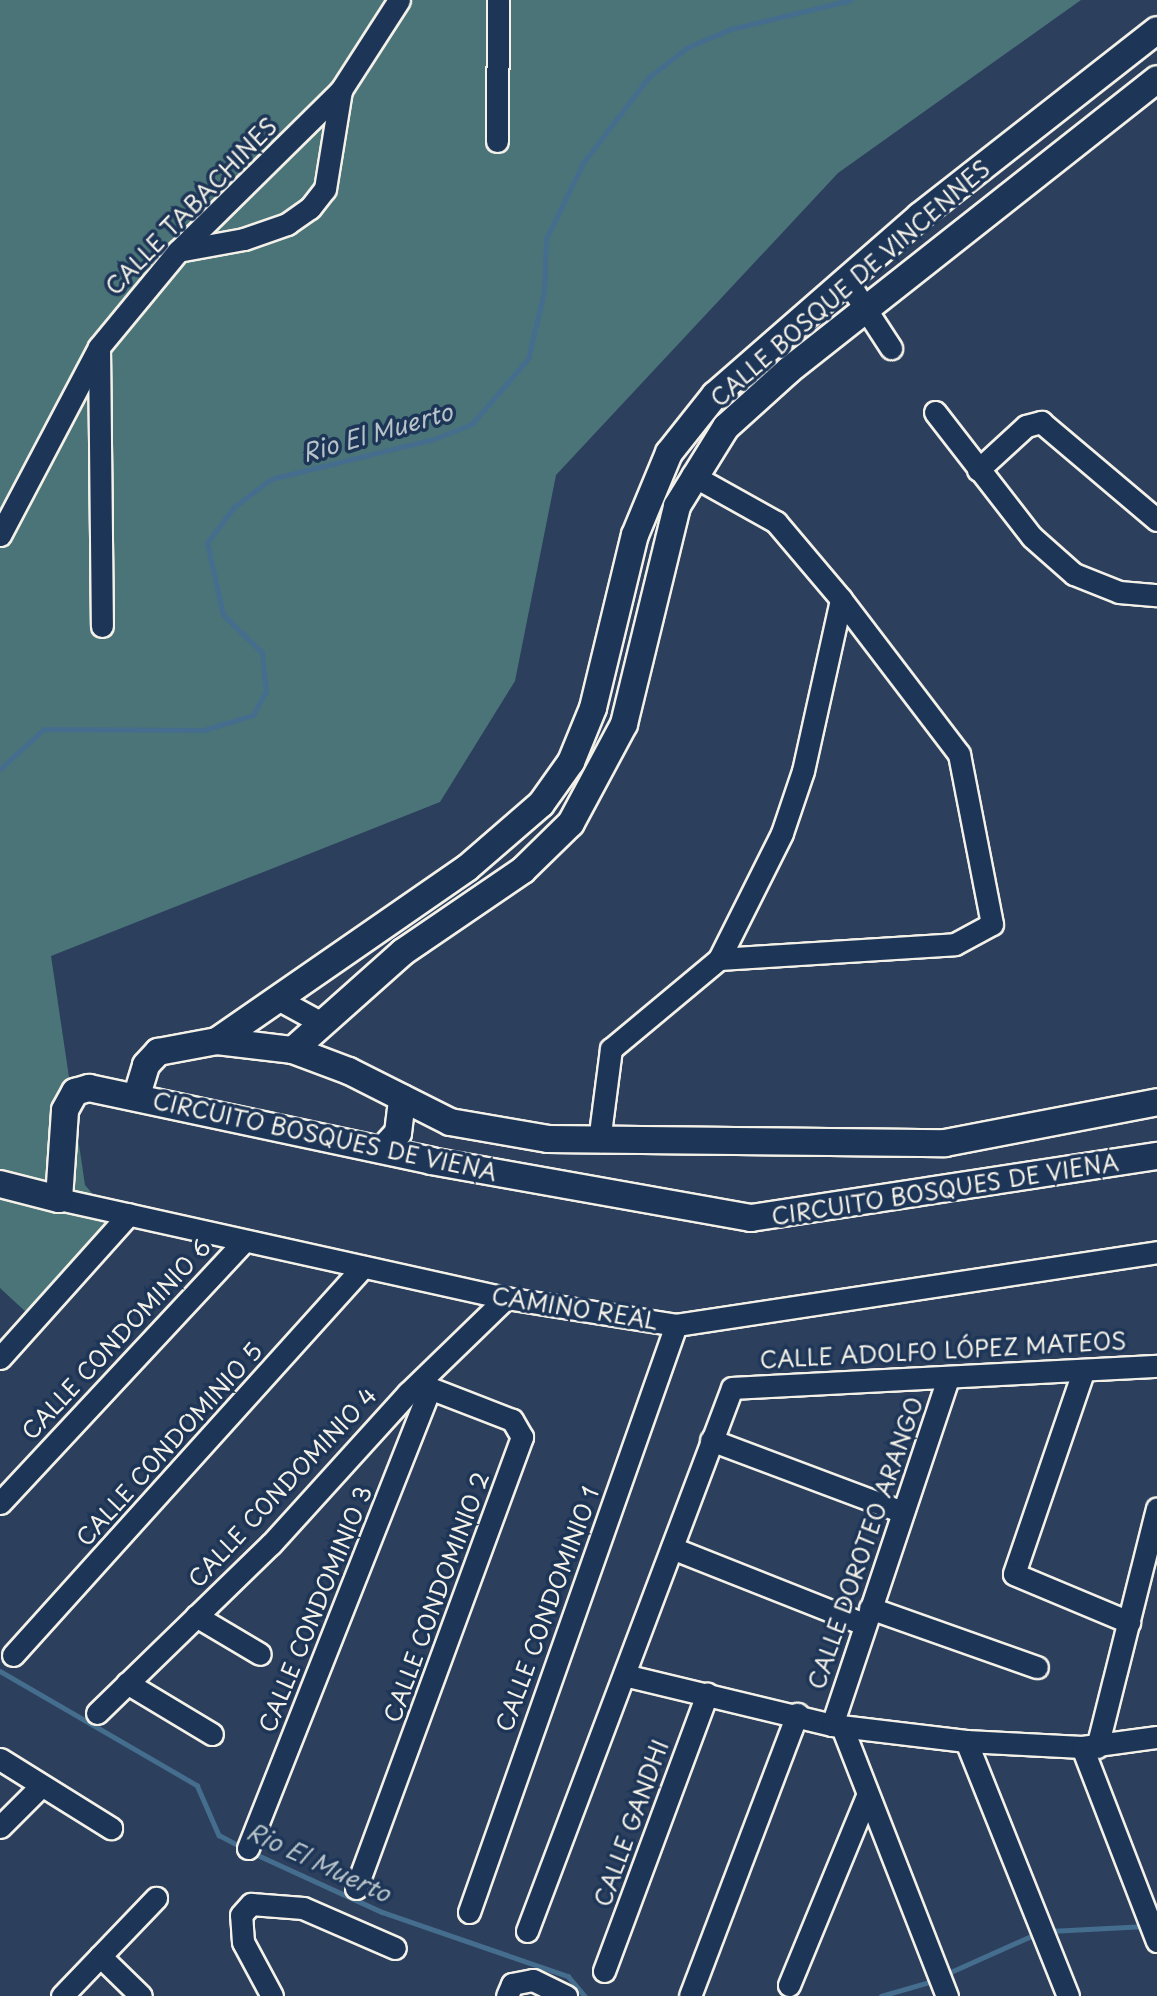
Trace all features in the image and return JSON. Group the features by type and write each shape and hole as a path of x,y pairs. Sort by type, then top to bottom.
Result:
{"main road":[{"name":"CALLE BOSQUE DE VINCENNES","path":"216,1041 467,868 541,804 571,762 593,708 635,535 669,453 715,395 848,282 1157,30"},
{"name":"CALLE BOSQUE DE VINCENNES","path":"293,1050 320,1022 403,952 523,870 571,823 624,724 677,506 692,475 726,427 868,308 1157,79"},
{"name":"CIRCUITO BOSQUES DE VIENA","path":"1157,1102 946,1143 599,1141 450,1122 293,1050 216,1041 158,1052 146,1065 137,1095 431,1161 751,1218 1157,1156"},
{"path":"59,1199 65,1110 75,1092 89,1088 137,1095"},
{"path":"383,1149 398,1133 402,1098"},
{"path":"431,1161 426,1140 450,1122"},
{"name":"CAMINO REAL","path":"0,1185 59,1199"}],"street":[{"name":"CALLE TABACHINES","path":"0,535 99,346 178,251 341,90 399,0"},
{"path":"497,141 498,0"},
{"path":"178,251 244,239 287,224 310,208 325,189 341,90"},
{"path":"848,282 868,308 891,348"},
{"path":"99,346 102,626"},
{"path":"935,412 1032,537 1074,575 1119,592 1157,594"},
{"path":"978,470 1026,426 1041,422 1157,520"},
{"path":"692,475 776,523 841,599 959,754 992,923 955,944 719,959"},
{"path":"599,1141 611,1048 719,959 782,833 803,771 841,599"},
{"path":"276,998 320,1022"},
{"name":"CAMINO REAL","path":"59,1199 506,1298 676,1325 1157,1252"},
{"path":"0,1358 129,1214"},
{"name":"CALLE CONDOMINIO 6","path":"0,1503 243,1241"},
{"name":"CALLE CONDOMINIO 5","path":"13,1655 363,1267"},
{"name":"CALLE CONDOMINIO 4","path":"97,1713 425,1386 506,1298"},
{"name":"CALLE CONDOMINIO 1","path":"469,1912 676,1325"},
{"name":"CALLE ADOLFO LÓPEZ MATEOS","path":"711,1440 732,1388 948,1379 1157,1366"},
{"path":"1083,1372 1014,1574 1129,1622"},
{"name":"CALLE DOROTEO ARANGO","path":"837,1726 867,1616 900,1511 948,1379"},
{"name":"CALLE CONDOMINIO 3","path":"248,1848 425,1386"},
{"name":"CALLE CONDOMINIO 2","path":"356,1888 522,1437 512,1420 425,1386"},
{"path":"527,1931 711,1440 900,1511"},
{"path":"1156,1938 1149,1909 1090,1747 1129,1622 1157,1508"},
{"path":"672,1548 867,1616 1037,1667"},
{"path":"196,1616 260,1654"},
{"path":"624,1675 797,1714 837,1726 966,1741 1090,1747 1157,1737"},
{"path":"127,1683 212,1734"},
{"name":"CALLE GANDHI","path":"604,1971 707,1694"},
{"path":"690,1996 797,1714"},
{"path":"837,1726 947,1996"},
{"path":"966,1741 1039,1930 1068,1996"},
{"path":"0,1759 111,1828"},
{"path":"0,1827 41,1786"},
{"path":"789,1985 867,1796"},
{"path":"62,1996 156,1898"},
{"path":"272,1996 243,1942 241,1915 251,1903 303,1908 395,1948"},
{"path":"100,1956 141,1996"},
{"path":"521,1989 566,1996"}],"green space":[{"path":"0,0 1081,0 838,173 556,475 515,681 440,802 51,956 85,1185 125,1232 40,1325 0,1288"}],"waterway":[{"name":"Rio El Muerto","path":"0,769 44,729 204,730 253,715 266,692 262,653 223,615 207,543 234,507 271,479 434,439 472,424 528,359 544,292 546,239 583,163 649,77 688,47 731,29 851,0"},
{"name":"Rio El Muerto","path":"0,1671 197,1785 219,1835 243,1848"},
{"name":"Rio El Muerto","path":"251,1852 382,1912 568,1976 585,1996"},
{"name":"Rio El Muerto","path":"1050,1931 1146,1926"},
{"name":"Rio El Muerto","path":"944,1975 1038,1933"},
{"name":"Rio El Muerto","path":"881,1996 933,1981"}]}
